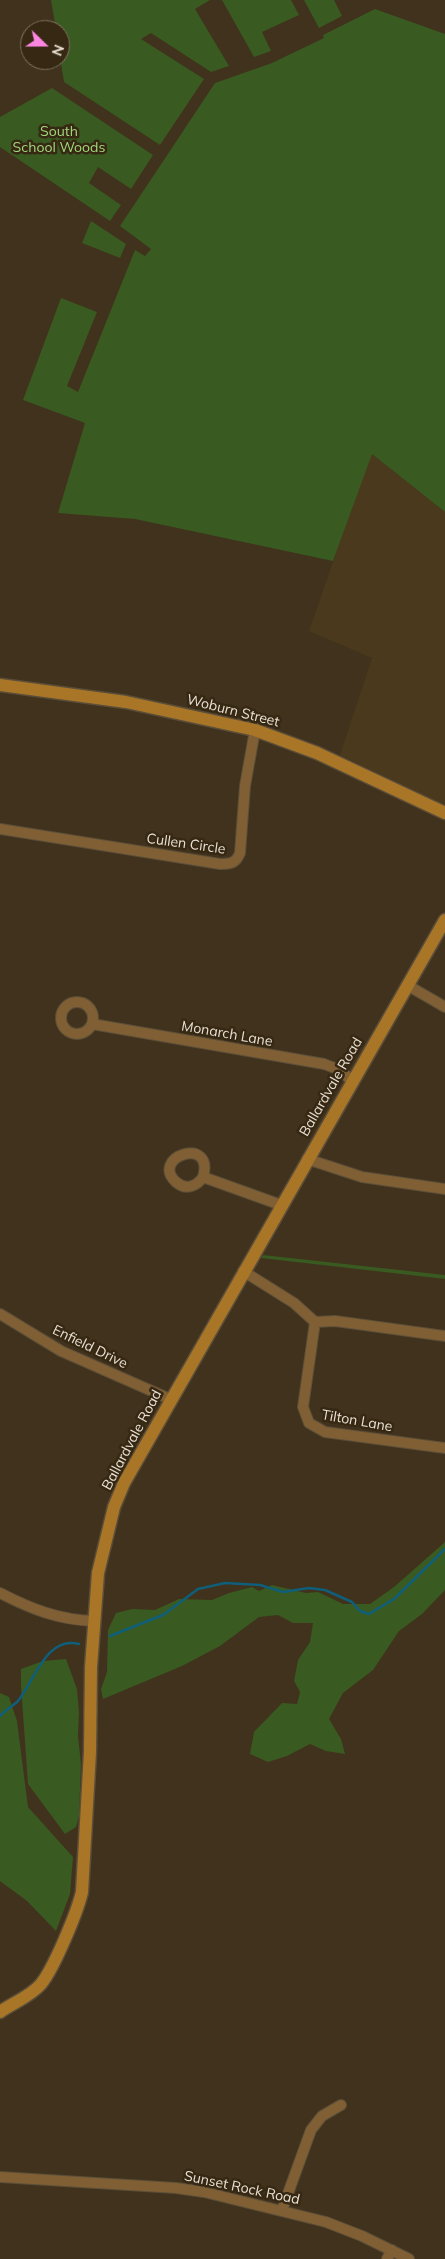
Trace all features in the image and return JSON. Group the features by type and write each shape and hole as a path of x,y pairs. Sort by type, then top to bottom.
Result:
{"street":[{"name":"Woburn Street","path":"0,685 126,702 255,730 317,753 445,813"},
{"name":"Cullen Circle","path":"0,829 231,864 237,860 241,846 245,786 255,730"},
{"name":"Ballardvale Road","path":"0,2012 33,1991 44,1979 75,1914 82,1892 94,1621 98,1574 114,1507 133,1464 445,920"},
{"path":"407,985 445,1007"},
{"name":"Monarch Lane","path":"92,1024 324,1064 340,1070 352,1081"},
{"path":"307,1159 362,1177 445,1190"},
{"path":"203,1177 281,1206"},
{"path":"243,1271 294,1303 316,1322 335,1321 445,1336"},
{"name":"Enfield Drive","path":"0,1314 61,1351 170,1400"},
{"name":"Tilton Lane","path":"316,1322 303,1407 309,1423 325,1432 445,1448"},
{"path":"0,1593 36,1611 94,1621"},
{"path":"282,2210 311,2130 322,2116 341,2105"},
{"name":"Sunset Rock Road","path":"0,2178 194,2189 282,2210 340,2227 390,2254 409,2259"}],"shaded area":[{"path":"371,453 445,512 445,805 340,755 372,658 309,631"}],"green space":[{"path":"51,0 210,0 195,9 229,66 211,72 151,33 141,39 204,79 160,145 64,82 62,70 70,70 70,20 54,20"},
{"path":"222,0 291,0 299,15 262,32 271,51 254,57"},
{"path":"304,0 334,0 342,16 319,28"},
{"path":"375,9 445,34 445,512 372,454 333,561 135,519 58,513 85,423 23,400 61,298 97,312 67,386 78,392 135,250 145,256 151,249 120,226 215,83 272,63 324,38 323,35"},
{"name":"South School Woods","path":"52,88 153,155 131,189 98,167 89,183 121,205 110,221 0,147 0,117"},
{"path":"91,221 126,244 120,258 82,243"},
{"path":"263,1255 445,1275 445,1279 261,1258"},
{"path":"445,1542 445,1590 422,1614 399,1631 373,1670 343,1693 329,1719 341,1739 345,1754 326,1751 310,1744 287,1756 268,1762 250,1754 254,1732 282,1703 297,1704 300,1692 294,1681 298,1660 310,1642 313,1623 293,1623 278,1615 259,1617 220,1646 182,1666 103,1699 101,1689 107,1672 108,1630 116,1613 132,1609 155,1610 179,1599 212,1600 252,1587 259,1591 272,1585 306,1593 318,1592 343,1604 370,1604 394,1587"},
{"path":"66,1659 77,1689 79,1712 78,1736 81,1764 79,1816 76,1827 65,1834 28,1784 21,1669 43,1661"},
{"path":"0,1693 9,1697 17,1721 28,1807 73,1857 70,1894 56,1931 27,1901 0,1881"}],"waterway":[{"path":"110,1636 163,1615 198,1589 225,1583 260,1585 283,1592 309,1588 325,1590 352,1602 360,1611 369,1614 394,1599 445,1549"},
{"path":"0,1716 18,1701 49,1653 58,1646 68,1643 79,1644"}]}
